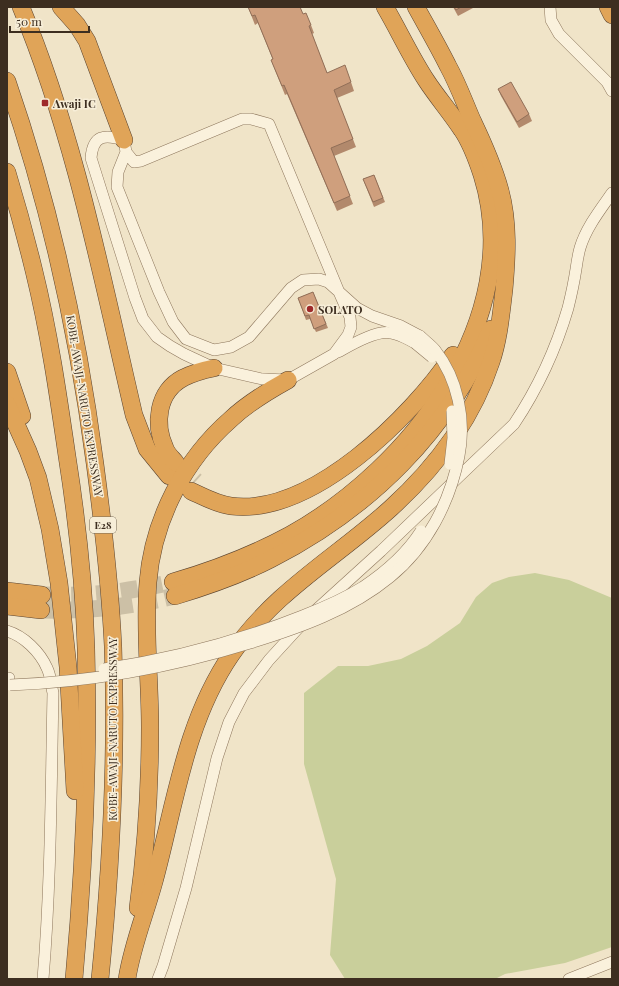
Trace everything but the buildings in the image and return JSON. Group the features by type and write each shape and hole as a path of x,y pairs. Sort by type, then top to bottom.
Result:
{"highway":[{"path":"21,7 50,87 74,164 134,415 147,449 172,470 159,430 159,411 163,398 172,387 182,379 214,368"},
{"path":"61,7 77,25 86,41 125,146"},
{"path":"385,7 426,80 463,131 478,163 487,195 492,233 492,252 485,298 479,318 470,340 443,392 428,415 389,459 343,499 291,534 235,561 207,572 174,589 209,586 270,560 298,545 324,528 375,490 419,446 439,422 460,391 491,330 503,293"},
{"path":"131,956 153,884 192,736 202,706 231,655 264,614 306,575 388,511 430,471 448,447 474,402 492,361 498,337 506,266 506,231 504,209 488,152 449,68 416,7"},
{"path":"608,7 612,15"},
{"name":"KOBE-AWAJI-NARUTO EXPRESSWAY","path":"7,81 41,192 60,265 77,346 90,421 107,566 113,646 114,724 112,820 105,930 100,979"},
{"name":"E28","path":"7,172 34,271 50,347 73,493 81,569 86,647 85,812 82,877 74,979"},
{"path":"193,486 214,502 230,506 247,506 279,501 311,488 326,479 386,433 434,382 476,319 485,298"},
{"path":"7,372 24,422 38,478 50,529 59,584 67,660 82,877"},
{"path":"127,979 139,896 148,804 150,728 147,606 148,581 159,526 182,477 216,433 231,418 250,404 288,380"},
{"path":"7,404 28,451 38,478"},
{"path":"7,591 42,602 7,606"}],"street":[{"path":"550,7 551,20 559,34 607,82 612,91"},
{"path":"334,354 348,335 351,328 350,317 269,124 251,119 242,119 141,161 134,162 125,146 107,136 97,140 92,147 91,158 141,312 144,319 162,340 184,354 214,368 262,379 288,380 368,337 389,332 417,340"},
{"path":"8,682 116,667 151,660 228,641 264,630 329,605 363,587 398,558 419,534 430,517 446,479 453,438 453,412 449,391 441,370 430,354 401,326 372,316 357,308 328,282 319,279 303,280 291,288 250,337 231,347 214,350 186,340 173,322 159,292 117,187 118,172 125,146"},
{"path":"158,979 186,888 217,758 229,722 244,693 291,635 318,608 381,551 514,424 542,377 557,340 568,307 579,249 584,237 612,193"},
{"path":"7,631 28,643 42,658 48,670 53,693 48,925 43,979"},
{"path":"569,979 612,962"}],"green space":[{"path":"535,573 569,580 612,598 612,947 565,963 505,974 495,979 345,979 330,955 336,879 304,764 304,693 338,666 368,666 401,659 427,646 460,623 476,597 492,583 509,577"}],"tunnel":[{"path":"176,463 196,481"},
{"path":"46,595 110,593 173,582"},
{"path":"41,610 109,608 175,596"}],"place":[{"name":"Awaji IC","path":"45,103"},
{"name":"SOLATO","path":"310,309"}]}
